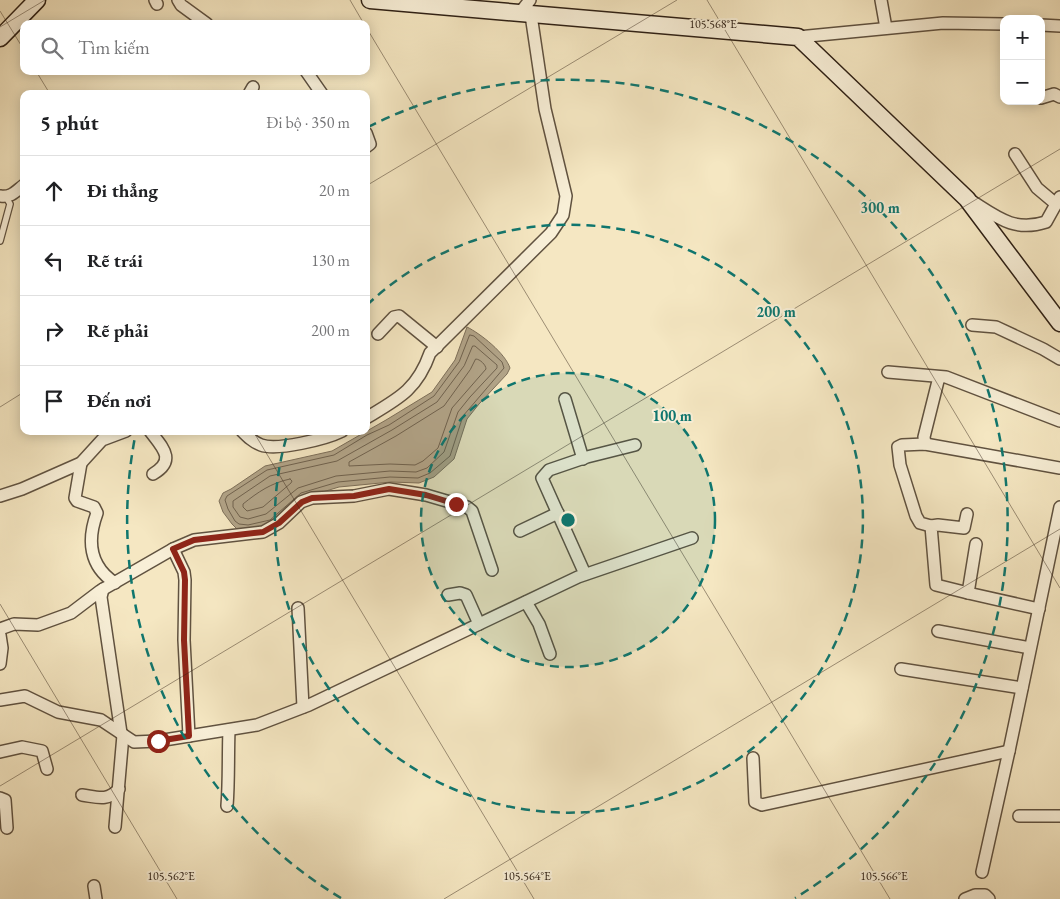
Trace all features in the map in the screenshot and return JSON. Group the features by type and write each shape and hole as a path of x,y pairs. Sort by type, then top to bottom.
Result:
{"main road":[{"path":"2,32 37,0"},
{"path":"370,0 527,10 798,37 967,199 1060,323"}],"street":[{"path":"178,0 181,5 202,20"},
{"path":"881,0 886,28"},
{"path":"370,416 392,403 414,386 424,370 430,354 551,233 566,205 566,196 545,109 527,10"},
{"path":"798,37 943,23 1000,24"},
{"path":"1045,25 1060,26"},
{"path":"309,75 319,90"},
{"path":"1045,97 1054,94 1060,97"},
{"path":"967,199 1006,222 1020,226 1046,222 1058,204 1037,188 1015,154"},
{"path":"3,197 13,194 20,188"},
{"path":"378,334 394,317 399,316 437,347"},
{"path":"972,325 996,327 1060,359"},
{"path":"888,372 946,377 1060,421"},
{"path":"925,444 924,437 939,377"},
{"path":"565,399 583,458"},
{"path":"0,496 22,489 81,463 102,440 115,435"},
{"path":"153,435 167,453 167,458 160,471 153,474"},
{"path":"246,435 261,445 269,446 311,441 334,435"},
{"path":"968,514 964,528 931,526 920,523 900,465 898,447 902,445 925,444 1060,468"},
{"path":"585,574 542,478 549,470 583,458 635,445"},
{"path":"81,463 75,498 76,501 94,507 96,512 92,541 93,557 97,566 115,583"},
{"path":"0,629 14,624 38,625 72,613 103,589 173,549 194,540 263,532 279,523 297,505 306,500 354,496 389,489 426,495 467,507 472,511 492,570"},
{"path":"982,872 1060,507"},
{"path":"520,531 558,513"},
{"path":"931,526 936,585 1039,609"},
{"path":"0,700 26,696 58,712 101,720 134,742 158,741 256,725 303,707 585,574 692,538"},
{"path":"968,593 976,544"},
{"path":"173,549 184,572 185,580 184,640 189,736"},
{"path":"103,589 101,597 122,734 115,828"},
{"path":"448,595 460,593 466,595 479,624"},
{"path":"526,602 539,624 550,654"},
{"path":"298,608 303,707"},
{"path":"938,631 1030,648"},
{"path":"0,635 2,648 0,664"},
{"path":"901,669 1022,688"},
{"path":"227,806 229,730"},
{"path":"0,752 22,748 42,751 47,769"},
{"path":"753,758 756,802 762,805 1009,751"},
{"path":"82,795 104,798 113,796 119,790"},
{"path":"0,798 5,800 8,828"},
{"path":"1019,816 1060,816"},
{"path":"94,886 96,899"},
{"path":"965,899 975,895 985,895 989,899"}],"lane":[{"path":"0,242 10,204 3,197"}],"water":[{"path":"467,327 492,344 503,356 510,368 507,374 467,419 454,459 434,477 419,483 391,482 339,487 303,498 272,524 249,531 237,529 223,512 219,501 223,493 265,466 332,451 360,435 370,435 370,429 432,392 455,360"}],"route":[{"path":"158,741 189,736 184,640 186,589 184,572 173,549 194,540 263,532 279,523 291,510 302,502 312,498 354,496 389,489 426,495 456,504"}]}
